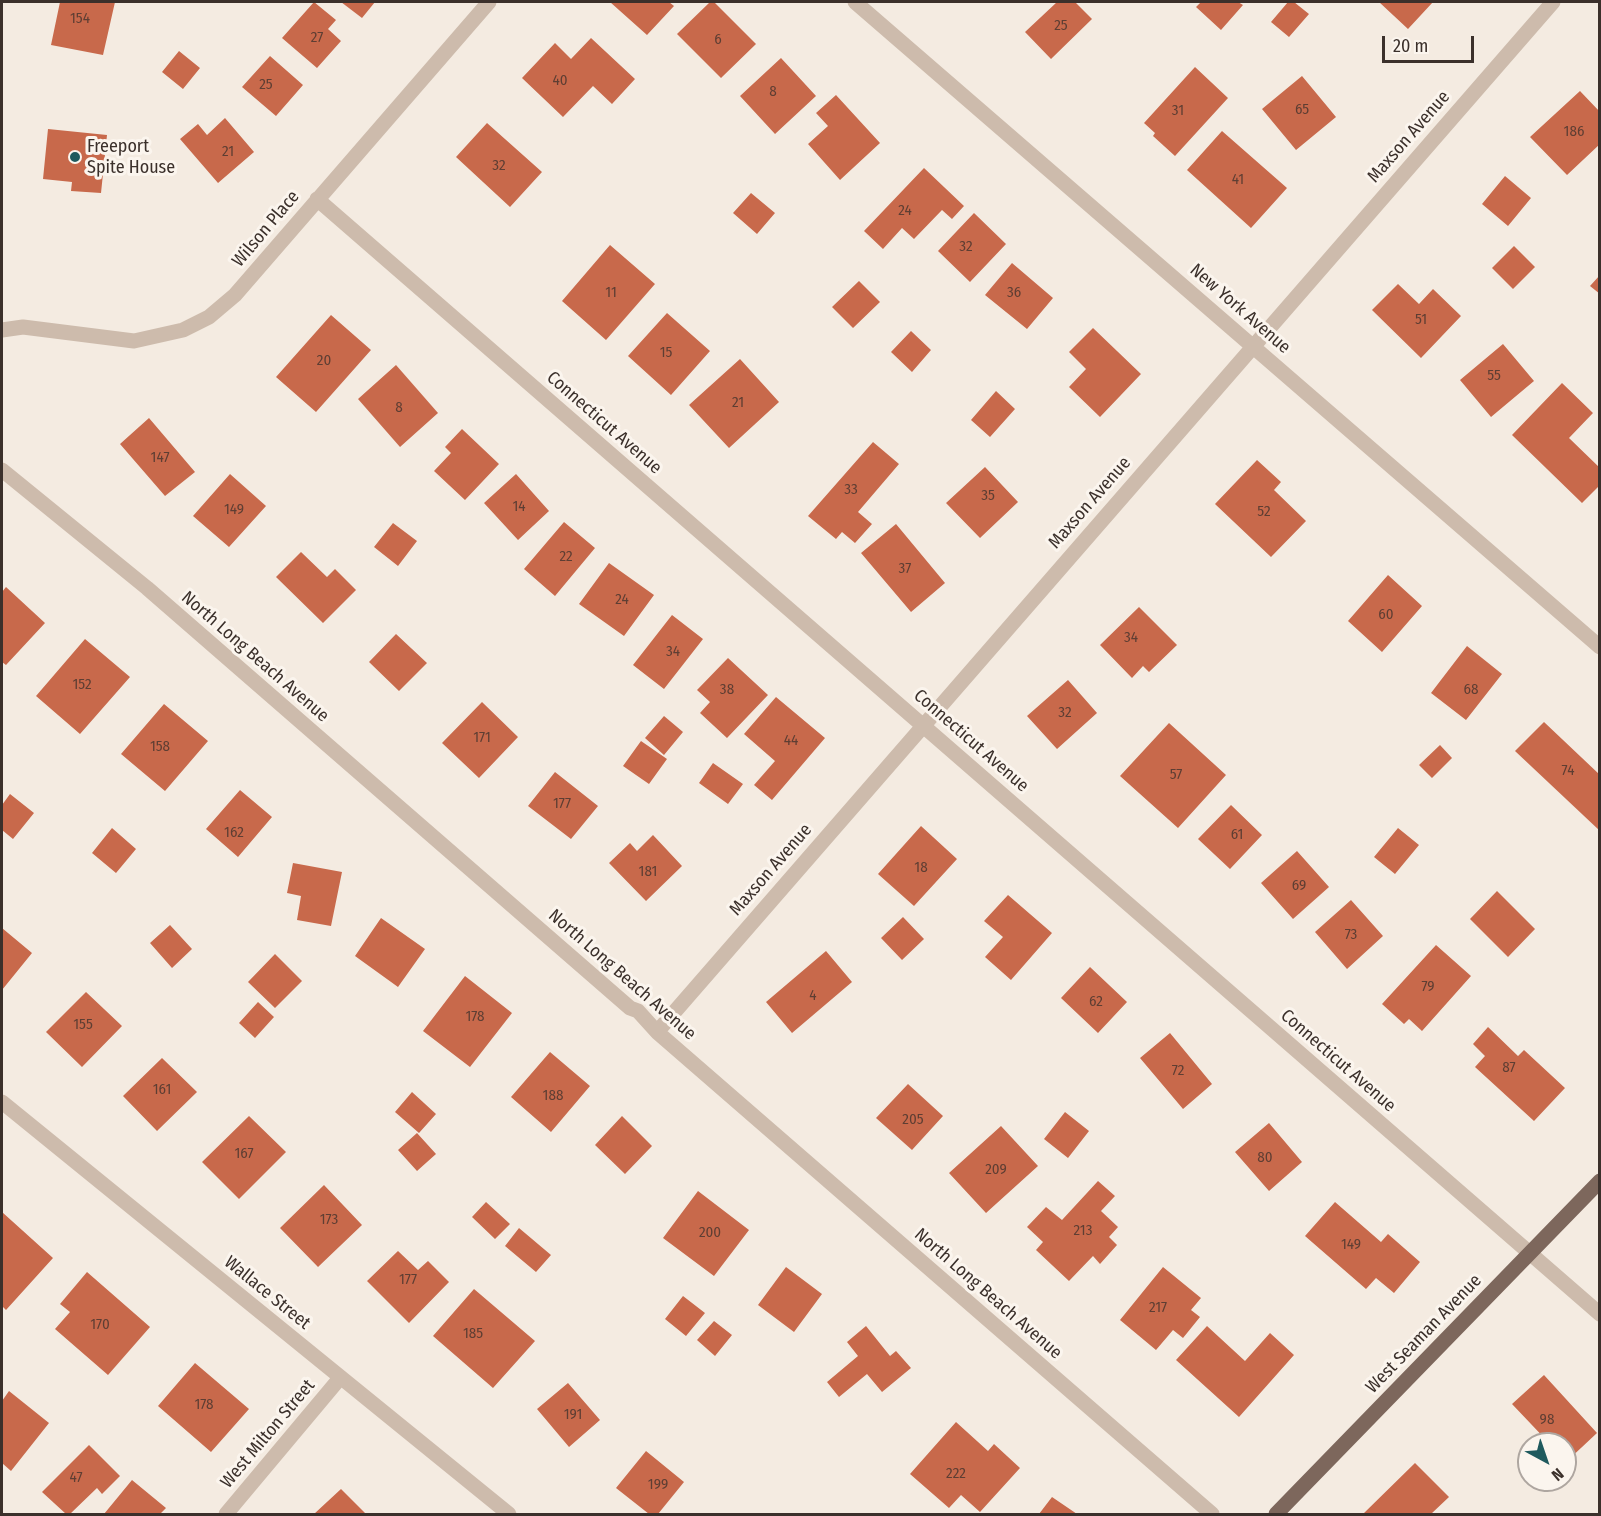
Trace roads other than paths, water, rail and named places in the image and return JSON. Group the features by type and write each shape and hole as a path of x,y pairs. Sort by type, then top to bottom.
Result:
{"main road":[{"name":"West Seaman Avenue","path":"1276,1515 1599,1181"}],"street":[{"name":"Wilson Place","path":"2,330 23,327 134,341 183,330 208,317 235,295 489,2"},
{"name":"New York Avenue","path":"855,2 1599,647"},
{"name":"Maxson Avenue","path":"657,1032 1553,2"},
{"name":"Connecticut Avenue","path":"316,199 1599,1314"},
{"name":"North Long Beach Avenue","path":"2,470 147,588 630,1008 638,1011 657,1032 1212,1515"},
{"name":"Wallace Street","path":"2,1102 509,1515"},
{"name":"West Milton Street","path":"226,1515 340,1377"}],"place":[{"name":"Freeport Spite House","path":"75,157"}]}
